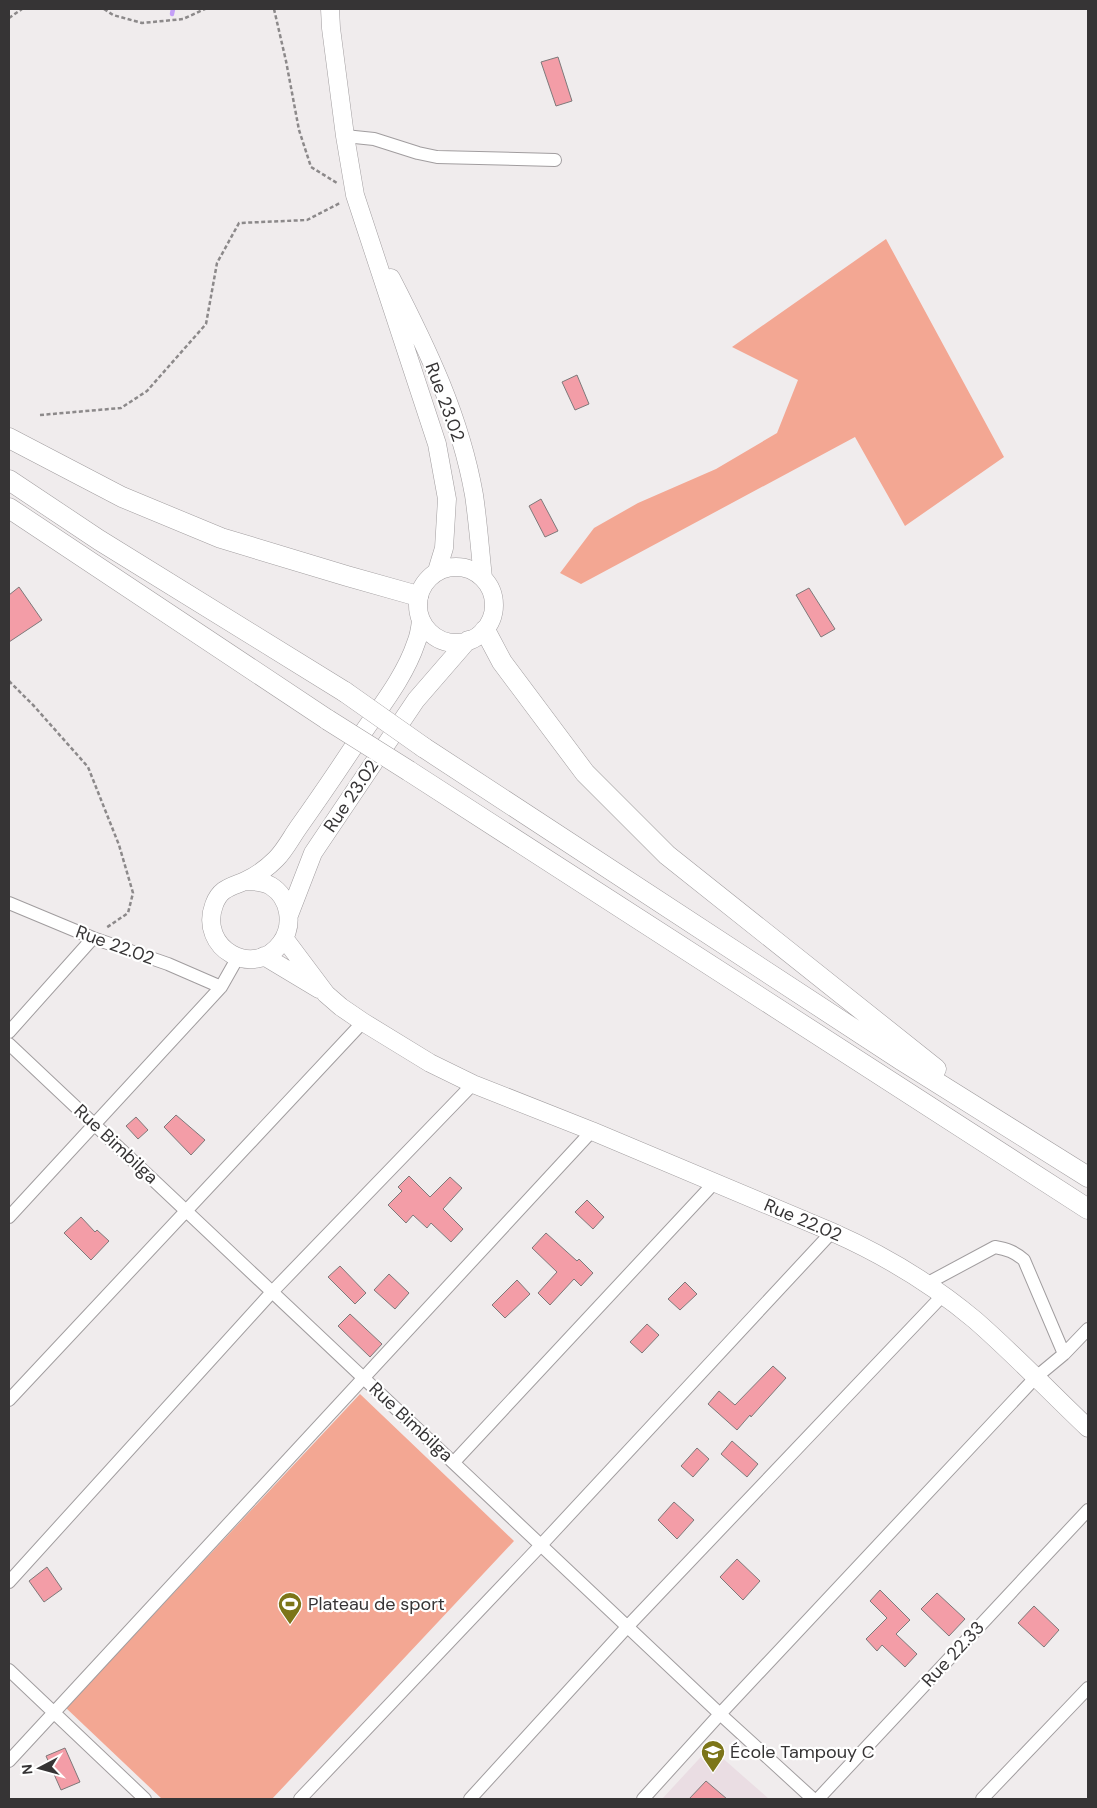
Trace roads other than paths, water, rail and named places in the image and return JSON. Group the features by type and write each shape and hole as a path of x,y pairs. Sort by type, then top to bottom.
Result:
{"main road":[{"path":"9,438 122,497 221,538 418,596"},
{"path":"9,480 99,540 344,692 423,747 901,1060 1088,1177"},
{"path":"9,508 328,720 1088,1209"},
{"path":"485,630 502,662 585,773 666,855 1012,1129"}],"street":[{"name":"Rue 23.02","path":"330,9 345,136 355,195 437,444 447,499 444,548 438,571 432,574 423,584 418,596 418,609 421,621 429,632 439,639 452,643 468,640 475,638 485,630 491,619 494,607 493,594 488,583 483,578 474,494 445,390 413,321 370,238"},
{"path":"345,136 374,139 418,153 437,156 555,160"},
{"path":"438,571 443,568 456,566 468,568 483,578"},
{"name":"Rue 23.02","path":"238,957 226,951 217,941 212,929 211,916 214,903 222,892 233,884 245,880 277,859 393,688 416,643 421,621"},
{"name":"Rue 23.02","path":"284,938 288,927 289,915 313,853 416,700 468,640"},
{"path":"245,880 258,881 271,886 280,894 286,904 289,915"},
{"name":"Rue 22.02","path":"9,903 93,938 168,964 221,987"},
{"path":"9,1032 93,938"},
{"path":"9,1217 221,987 238,957 248,959 264,956 278,948 284,938 326,994"},
{"path":"9,1582 272,1292 473,1084 430,1063 363,1022 326,994 264,956"},
{"path":"9,1400 363,1022"},
{"name":"Rue Bimbilga","path":"9,1044 542,1544 720,1714 813,1799"},
{"name":"Rue 22.02","path":"473,1084 592,1131 866,1247 943,1295 975,1321 1088,1428"},
{"path":"9,1760 592,1131"},
{"path":"454,1462 714,1182"},
{"path":"300,1799 542,1544 832,1232"},
{"path":"926,1284 995,1247 1007,1249 1017,1254 1024,1260 1064,1354"},
{"path":"470,1799 628,1626 943,1295"},
{"path":"643,1799 720,1714 1035,1378 1064,1354 1088,1329"},
{"name":"Rue 22.33","path":"818,1799 1088,1510"},
{"path":"9,1670 140,1798"},
{"path":"982,1799 1088,1688"}],"waterway":[{"path":"172,14 173,9"}],"place":[{"name":"Plateau de sport","path":"290,1625"},
{"name":"École Tampouy C","path":"713,1773"}]}
